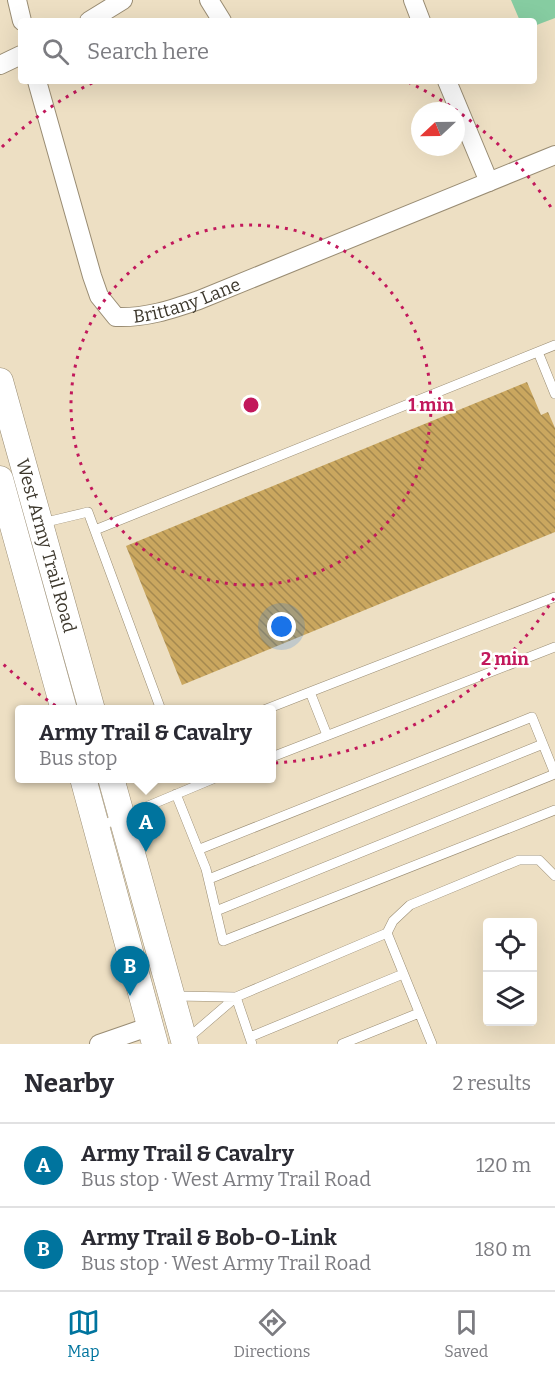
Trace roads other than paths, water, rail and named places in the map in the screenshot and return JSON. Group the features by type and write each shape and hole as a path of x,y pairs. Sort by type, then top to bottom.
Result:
{"main road":[{"name":"West Army Trail Road","path":"0,381 91,705"},
{"name":"West Army Trail Road","path":"0,479 7,532 62,705"},
{"path":"84,783 153,1035"},
{"path":"112,783 185,1043"}],"street":[{"path":"17,0 21,18"},
{"path":"94,18 123,0"},
{"path":"209,0 220,18"},
{"path":"413,0 421,18"},
{"path":"0,65 18,57"},
{"name":"Brittany Lane","path":"38,84 92,276 99,296 116,317 139,318 157,315 199,300 489,182"},
{"path":"448,84 489,182 555,155"},
{"path":"7,532 39,523"},
{"path":"99,1044 153,1035"}],"lane":[{"path":"95,530 555,345"},
{"path":"538,352 555,394"},
{"path":"39,523 88,512 159,705"},
{"path":"276,705 555,597"},
{"path":"276,754 555,647"},
{"path":"310,692 327,735"},
{"path":"200,849 532,717 555,774 216,911"},
{"path":"209,879 543,744"},
{"path":"188,783 190,788"},
{"path":"97,827 202,783"},
{"path":"176,794 200,849 224,941 555,810"},
{"path":"185,1043 236,997 387,933 393,921 410,905 519,860 539,860 555,876"},
{"path":"387,933 432,1044"},
{"path":"236,997 251,1041 403,974"},
{"path":"172,996 236,997"},
{"path":"342,1044 419,1013"}],"place":[{"name":"Army Trail & Cavalry","path":"146,852"},
{"name":"Army Trail & Bob-O-Link","path":"130,996"}]}
